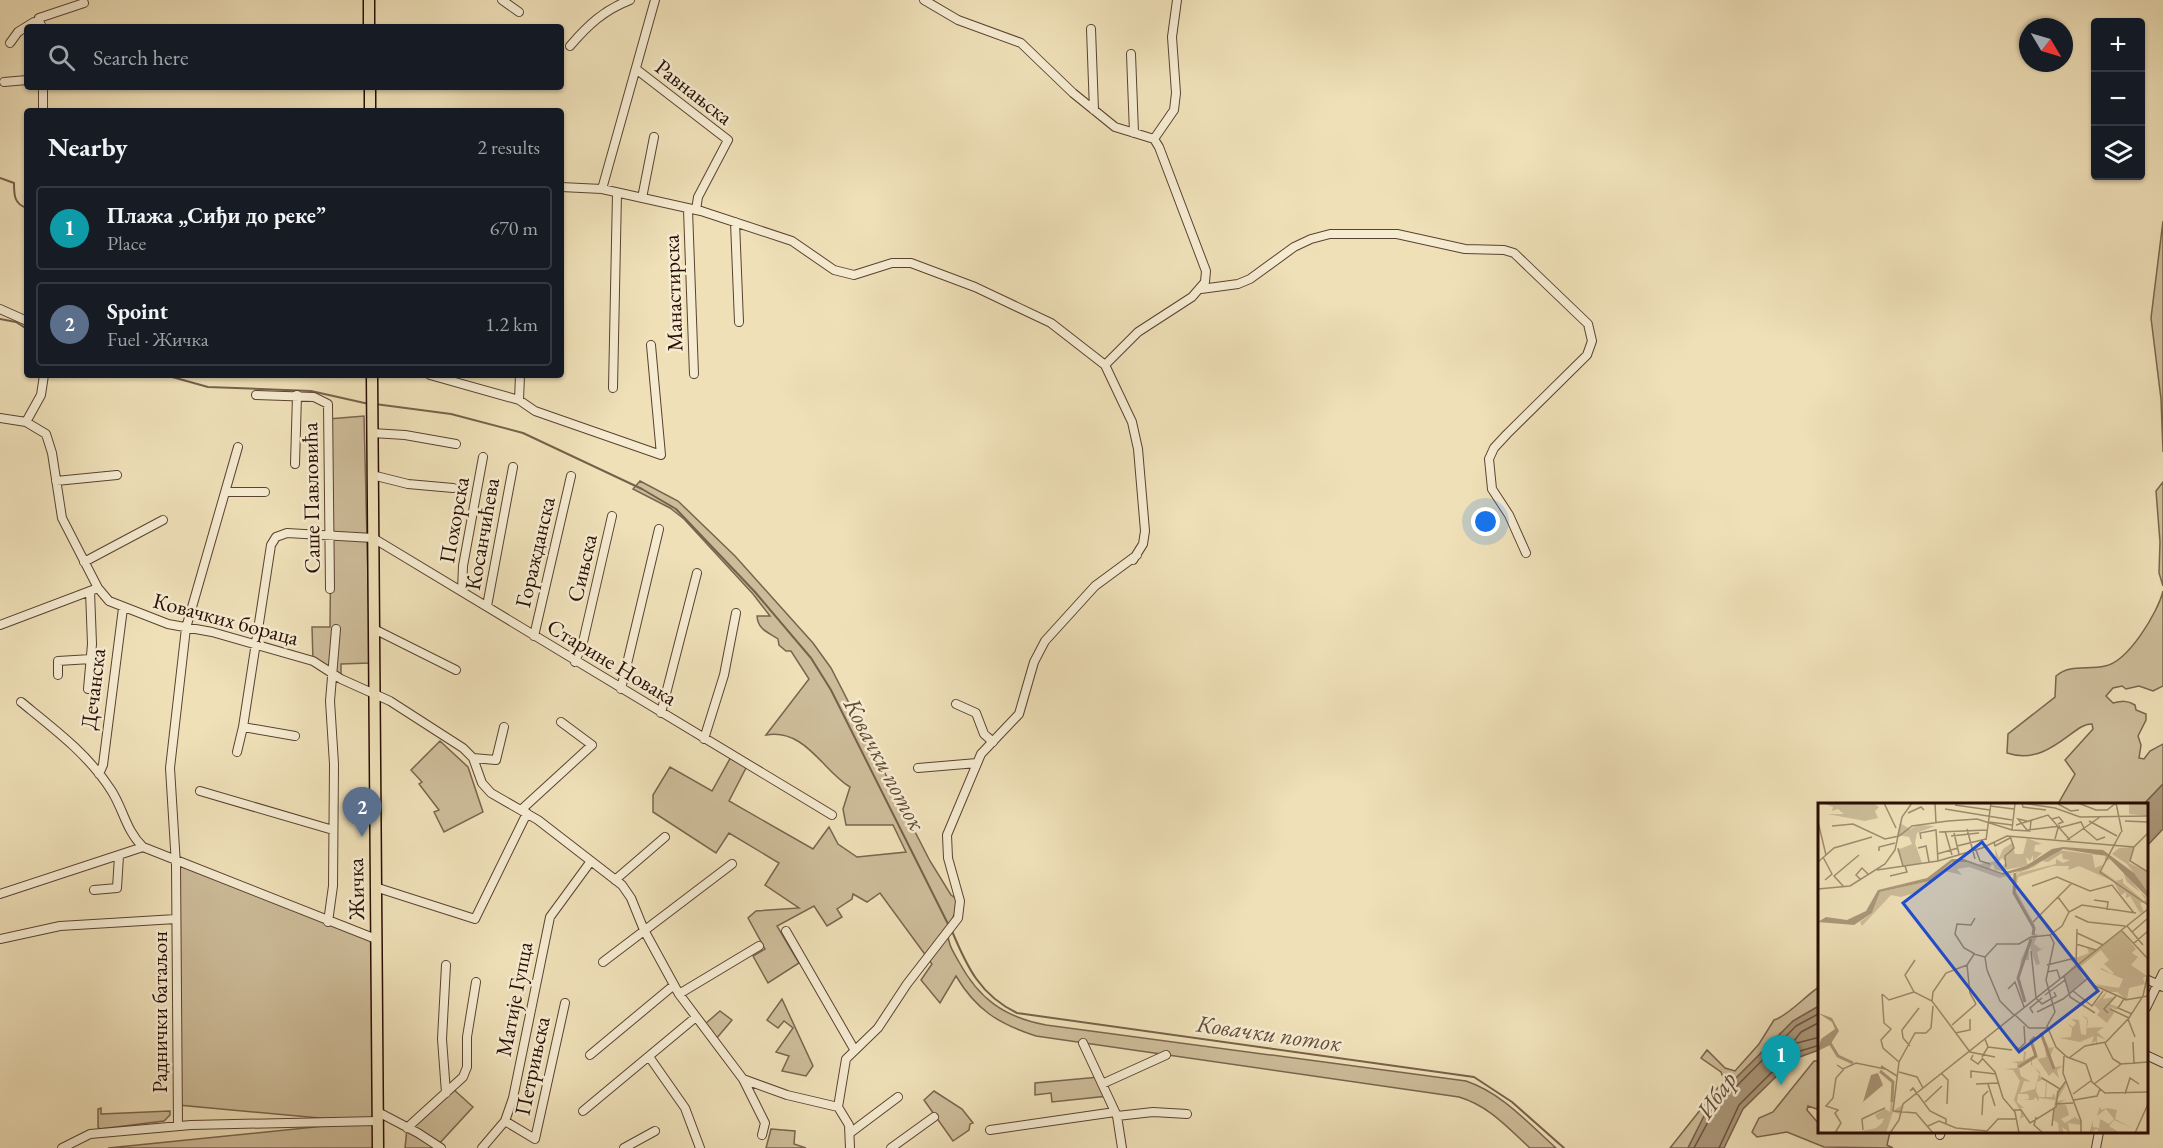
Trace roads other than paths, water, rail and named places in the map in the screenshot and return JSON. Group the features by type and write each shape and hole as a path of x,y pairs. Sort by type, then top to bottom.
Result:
{"main road":[{"path":"369,0 369,24"},
{"path":"370,90 370,108"},
{"name":"Жичка","path":"372,378 378,1148"}],"street":[{"path":"502,0 519,12"},
{"path":"570,46 594,19 630,0"},
{"path":"602,189 655,0"},
{"path":"924,0 958,20 1021,43 1094,110 1121,130 1154,139 1206,271 1201,290"},
{"path":"1154,139 1174,110 1176,93 1172,37 1177,0"},
{"path":"40,24 39,18 84,3"},
{"path":"10,43 24,27"},
{"path":"1091,28 1094,110"},
{"path":"1131,54 1134,133"},
{"name":"Равнањска","path":"636,69 728,140 692,210"},
{"path":"4,82 24,80"},
{"path":"43,90 44,108"},
{"path":"642,198 654,137"},
{"path":"564,187 602,189 735,222 792,241 834,270 854,275 892,263 911,263 975,287 1051,323 1106,365 1132,422 1138,449 1145,531 1136,557 1095,586 1045,640 1034,662 1019,714 977,763 946,835 948,858 960,901 956,922 907,984 878,1028 854,1048 844,1062 838,1107"},
{"path":"613,388 617,193"},
{"name":"Манастирска","path":"692,210 694,374"},
{"path":"735,222 740,322"},
{"path":"1106,365 1138,332 1201,290 1238,284 1250,279 1294,247 1311,239 1330,234 1397,234 1466,249 1514,253 1588,324 1592,341 1581,362 1507,434 1489,459 1492,489 1509,515 1526,553"},
{"path":"0,309 24,320"},
{"path":"441,378 519,400 535,411 661,455 651,345"},
{"path":"0,418 26,422 41,395 44,378"},
{"path":"519,400 520,378"},
{"name":"Саше Павловића","path":"256,395 297,395 320,399 328,404 330,590"},
{"name":"Саше Павловића","path":"295,464 297,395"},
{"name":"Ковачких бораца","path":"26,422 46,434 52,453 62,518 84,562 94,590 123,608 186,628 313,661 415,716 463,748 473,758"},
{"path":"372,433 405,435 456,444"},
{"name":"Раднички батаљон","path":"178,1126 176,858 170,768 186,628 238,447"},
{"name":"Похорска","path":"462,591 463,566 483,457"},
{"name":"Косанчићева","path":"487,606 513,467"},
{"path":"56,481 117,475"},
{"path":"372,475 408,484 453,488"},
{"name":"Горажданска","path":"534,636 570,476"},
{"path":"226,492 266,492"},
{"name":"Сињска","path":"575,662 583,642 612,516"},
{"path":"84,562 163,520"},
{"path":"621,689 659,529"},
{"path":"237,752 257,646 272,541 287,533 373,538"},
{"name":"Старине Новака","path":"373,538 832,815"},
{"path":"662,713 697,573"},
{"path":"0,625 94,590 88,689"},
{"name":"Дечанска","path":"99,774 123,608"},
{"path":"704,739 721,686 736,613"},
{"name":"Жичка","path":"328,922 333,886 331,672 336,629"},
{"path":"374,629 456,670"},
{"path":"58,675 58,661 91,659"},
{"path":"21,702 64,737 99,774 112,791 134,837 143,847 176,858 328,922 376,939"},
{"path":"956,704 976,713 984,734 993,742"},
{"path":"375,887 475,919 524,811 592,745 561,722"},
{"path":"243,727 296,736"},
{"path":"504,727 496,760 473,758 486,788 497,797 524,811 591,861 615,880 631,898 644,930 679,994 743,1080 765,1123 762,1135"},
{"path":"918,768 977,763"},
{"path":"200,791 333,830"},
{"path":"615,880 665,837"},
{"path":"0,894 143,847"},
{"path":"94,890 117,888 119,856"},
{"name":"Матије Гупца","path":"482,1148 505,1121 513,1098 550,917 591,861"},
{"path":"603,962 732,864"},
{"name":"Раднички батаљон","path":"0,939 60,926 176,919"},
{"path":"786,931 854,1048"},
{"path":"679,994 759,946"},
{"path":"446,965 442,1039 446,1093"},
{"path":"2148,1005 2160,986 2163,973"},
{"path":"407,1128 463,1077 467,1067 467,1037 476,982"},
{"path":"590,1055 674,985"},
{"name":"Петрињска","path":"505,1121 535,1139 565,1003"},
{"path":"583,1111 650,1058 696,1017"},
{"path":"1083,1043 1116,1114 1122,1148"},
{"path":"1102,1084 1166,1055"},
{"path":"2148,1056 2163,1063"},
{"path":"650,1058 685,1108 700,1148"},
{"path":"743,1080 787,1095 838,1107 847,1119 850,1148"},
{"path":"850,1133 898,1097"},
{"path":"990,1130 1116,1114 1153,1112 1187,1114"},
{"path":"62,1148 90,1134 178,1126 378,1117 407,1128 441,1148"},
{"path":"891,1148 934,1117"},
{"path":"624,1148 655,1131"},
{"path":"2096,1148 2099,1133"}],"water":[{"path":"2163,784 2163,829 2148,845 2148,803 2145,803"},
{"path":"1818,1007 1818,1050 1794,1059 1743,1109 1724,1148 1688,1148 1710,1104 1793,1021"}],"waterway":[{"name":"Ковачки поток","path":"0,178 14,183 17,201 24,206"},
{"path":"0,319 16,322 24,327"},
{"name":"Ковачки поток","path":"176,378 208,387 311,391 369,404"},
{"name":"Ковачки поток","path":"375,404 451,414 523,433 642,489 676,509 755,592 811,658 831,690 949,926"},
{"name":"Ковачки поток","path":"952,931 976,979 993,998 1017,1013 1474,1077 1512,1102 1564,1148"}],"place":[{"name":"Spoint","path":"362,837"},
{"name":"Плажа „Сиђи до реке”","path":"1781,1085"}],"water label":[{"name":"Ибар","path":"1716,1095"}]}
